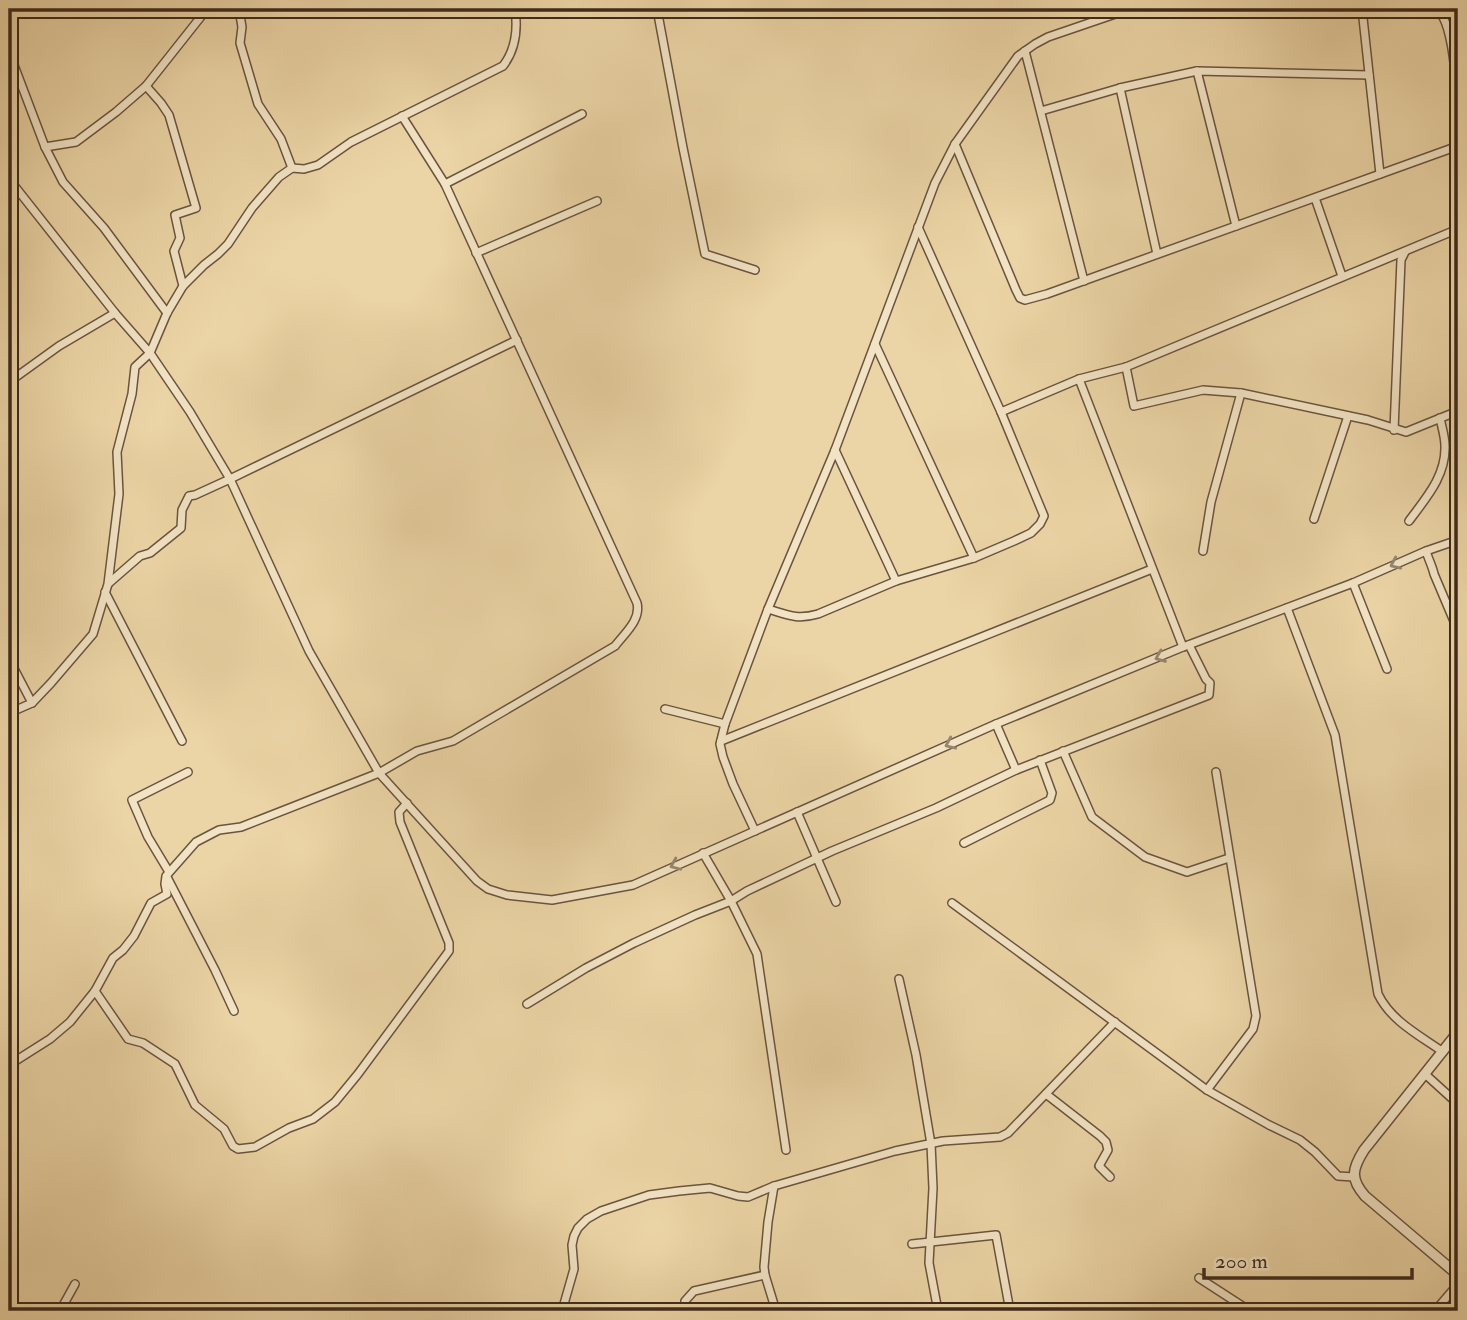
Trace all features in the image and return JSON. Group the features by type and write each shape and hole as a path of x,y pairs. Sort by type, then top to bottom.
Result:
{"street":[{"path":"45,147 76,142 116,112 146,86 207,9"},
{"path":"239,9 242,22 240,43 258,104 281,139 292,168"},
{"path":"9,713 32,703 90,640 96,626 107,588 119,494 117,452 132,394 135,367 150,353 167,313 183,286 228,244 268,188 292,168 304,169 318,165 352,142 503,66 516,38 515,9"},
{"path":"657,9 705,254 755,270"},
{"path":"755,831 726,768 721,741 725,724 768,609 835,450 935,183 955,144 1018,56 1048,37 1130,9"},
{"path":"1362,9 1380,174"},
{"path":"1435,9 1443,17 1448,34 1458,97"},
{"path":"1025,51 1084,281"},
{"path":"9,52 45,147 63,182 104,228 167,313"},
{"path":"1041,111 1197,71 1368,75"},
{"path":"1197,71 1236,226"},
{"path":"146,86 169,116 197,208 175,215 180,238 174,251 183,286"},
{"path":"1120,89 1157,254"},
{"path":"445,184 582,114"},
{"path":"9,1065 50,1039 70,1022 95,991 113,958 123,950 139,928 151,903 167,894 167,874 196,842 219,830 241,827 379,773 417,751 453,741 615,646 637,616 637,603 445,184 402,116"},
{"path":"955,144 1020,298 1025,300 1458,146"},
{"path":"9,179 150,353 190,412 230,479 309,651 379,773 477,881 488,889 508,895 552,900 633,885 996,724 1186,646 1458,540"},
{"path":"1315,198 1342,276"},
{"path":"476,253 597,201"},
{"path":"768,609 796,618 805,618 896,581 974,558 1031,533 1044,516 918,226"},
{"path":"1001,412 1079,379 1126,367 1458,229"},
{"path":"1394,430 1401,260 1405,252"},
{"path":"9,382 59,346 115,313"},
{"path":"107,588 141,556 150,553 181,528 182,510 188,496 230,479 517,340"},
{"path":"875,344 974,558"},
{"path":"1126,367 1134,406 1203,390 1241,393 1368,420 1406,432 1458,411"},
{"path":"527,1004 622,949 731,901 818,858 936,808 1016,770 1209,695 1210,683 1186,646 1152,569 1079,379"},
{"path":"1203,551 1211,502 1241,393"},
{"path":"1314,519 1348,416"},
{"path":"1409,521 1440,476 1445,461 1440,418"},
{"path":"835,450 896,581"},
{"path":"1426,551 1456,626"},
{"path":"721,741 1152,569"},
{"path":"1353,583 1387,669"},
{"path":"107,588 181,741"},
{"path":"1287,608 1335,735 1378,994 1395,1019 1443,1052"},
{"path":"9,659 32,703"},
{"path":"665,709 725,724"},
{"path":"996,724 1016,770"},
{"path":"1063,751 1092,817 1145,857 1187,872 1229,858"},
{"path":"964,844 1051,800 1052,793 1040,760"},
{"path":"188,772 132,800 234,1011"},
{"path":"1207,1090 1253,1029 1256,1016 1216,772"},
{"path":"95,991 128,1039 143,1043 174,1064 195,1105 224,1129 235,1148 255,1147 289,1128 313,1119 335,1102 358,1074 450,948 400,822 399,812 407,803"},
{"path":"797,812 836,902"},
{"path":"703,853 757,954 786,1150"},
{"path":"952,903 1207,1090 1300,1140 1338,1176 1354,1177"},
{"path":"900,979 932,1144 933,1188 929,1263 938,1311"},
{"path":"562,1311 574,1269 574,1236 587,1219 601,1211 649,1195 710,1188 748,1197 774,1186 895,1151 1000,1137 1115,1023"},
{"path":"1458,1032 1364,1150 1354,1177 1365,1196 1458,1275"},
{"path":"1425,1074 1458,1104"},
{"path":"1046,1094 1106,1142 1108,1150 1099,1166 1110,1177"},
{"path":"774,1186 768,1223 765,1275 776,1311"},
{"path":"912,1244 996,1235 1010,1311"},
{"path":"684,1311 685,1301 694,1291 765,1275"},
{"path":"1199,1278 1250,1311"},
{"path":"60,1311 75,1284"},
{"path":"1435,1311 1458,1284"}]}
